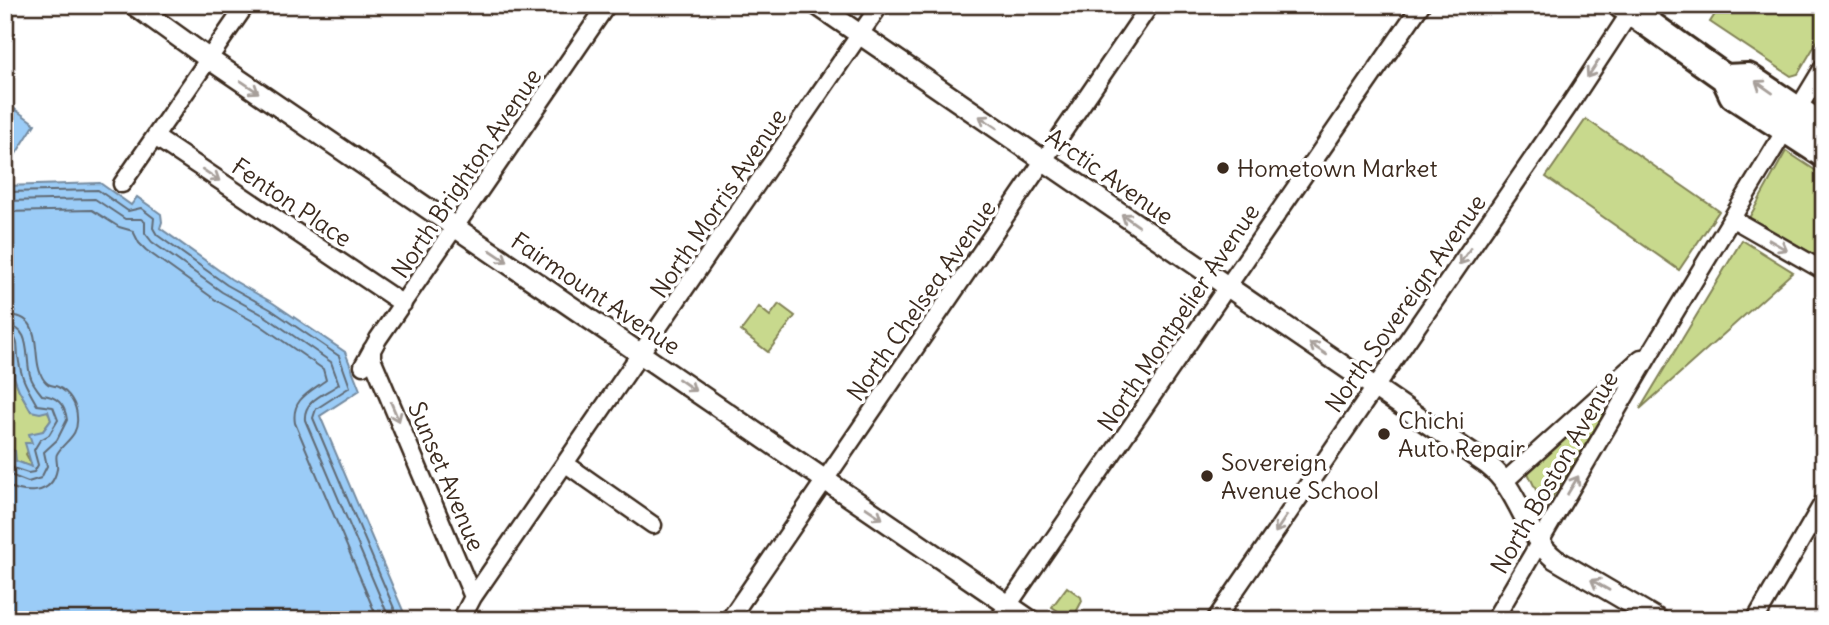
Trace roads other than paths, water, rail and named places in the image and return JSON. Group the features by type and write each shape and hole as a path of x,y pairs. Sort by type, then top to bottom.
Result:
{"highway":[{"path":"1629,7 1726,78 1733,95 1801,121 1824,154"}],"street":[{"name":"Fairmount Avenue","path":"134,5 825,480 1003,612 1030,620"},
{"path":"121,184 246,5"},
{"name":"North Brighton Avenue","path":"363,366 607,5"},
{"name":"Arctic Avenue","path":"817,5 1488,465 1504,481"},
{"name":"North Morris Avenue","path":"473,597 880,5"},
{"name":"North Chelsea Avenue","path":"729,620 1150,5"},
{"name":"North Montpelier Avenue","path":"1003,612 1421,5"},
{"name":"North Sovereign Avenue","path":"1214,620 1629,7"},
{"name":"North Boston Avenue","path":"1494,620 1654,347 1733,219 1801,121 1824,66"},
{"name":"Fenton Place","path":"155,137 403,304"},
{"path":"1733,219 1824,271"},
{"name":"North Boston Avenue","path":"1504,481 1654,347"},
{"name":"Sunset Avenue","path":"372,349 372,358 473,597"},
{"path":"566,464 653,525"},
{"path":"1504,481 1538,544 1555,559 1659,620"},
{"path":"1755,620 1824,501"},
{"path":"461,620 473,597"}],"water":[{"path":"5,102 35,124 5,171"},
{"path":"100,183 131,205 137,197 161,214 160,228 231,279 273,303 345,352 360,390 320,416 407,620 5,620 5,448 15,451 16,461 32,467 25,443 32,443 29,434 43,431 51,420 48,411 31,411 14,377 10,340 5,343 5,186"}],"place":[{"name":"Hometown Market","path":"1223,168"},
{"name":"Chichi Auto Repair","path":"1384,434"},
{"name":"Sovereign Avenue School","path":"1207,476"}]}
